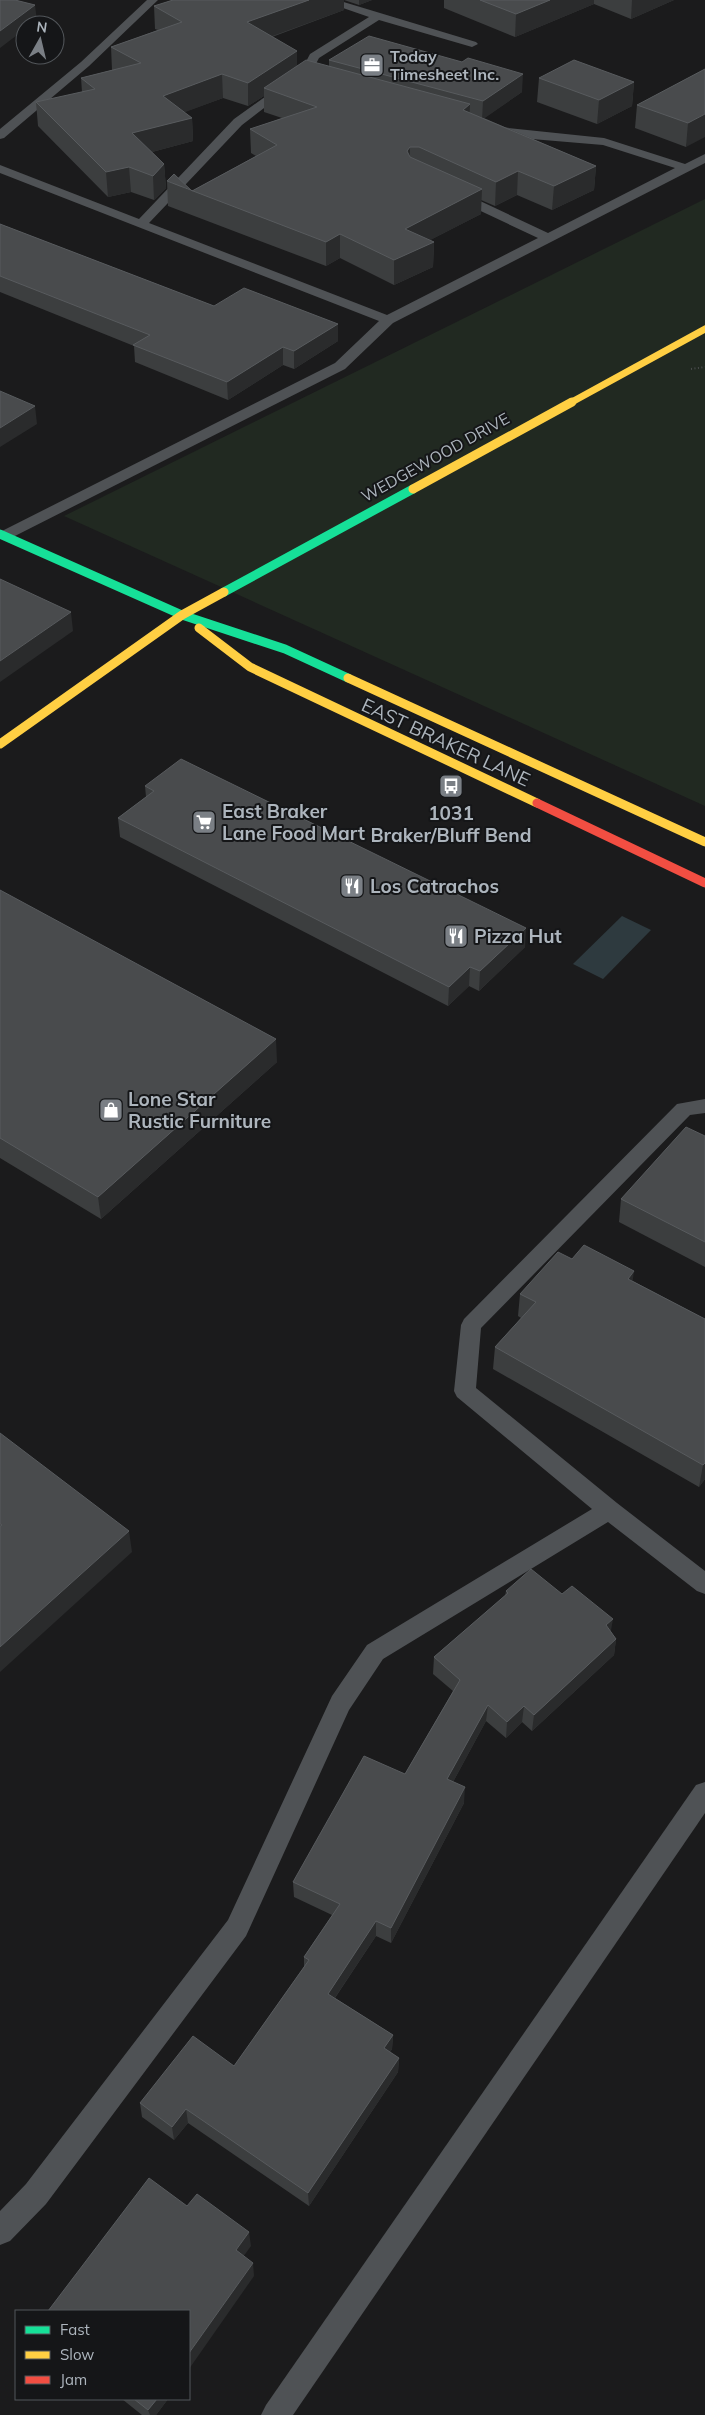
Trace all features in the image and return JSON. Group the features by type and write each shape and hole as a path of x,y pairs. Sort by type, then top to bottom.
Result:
{"main road":[{"name":"WEDGEWOOD DRIVE","path":"0,744 182,615 705,329"},
{"name":"EAST BRAKER LANE","path":"2,535 182,615 285,649 705,842"},
{"name":"EAST BRAKER LANE","path":"182,615 250,667 705,883"}],"lane":[{"path":"0,135 85,64 154,0"},
{"path":"325,0 347,3 377,16 472,44"},
{"path":"141,224 238,122 273,96 308,79 314,56 377,16"},
{"path":"480,125 508,133 604,142 686,168"},
{"path":"2,535 340,366 388,320 705,158"},
{"path":"0,169 388,320"},
{"path":"441,188 548,238"},
{"path":"705,1106 684,1109 471,1325 465,1391 609,1510 705,1584"},
{"path":"0,2231 36,2194 237,1928 340,1703 375,1652 609,1510"},
{"path":"276,2415 705,1793"}],"shaded area":[{"path":"705,199 705,806 64,516"},
{"path":"622,916 651,930 603,979 573,964"}],"building":[{"path":"0,0 15,0 35,5 22,15 15,15 15,20 0,31"},
{"path":"173,0 309,0 247,22 297,51 248,83 222,74 163,96 192,118 132,133 164,164 153,176 129,167 106,172 36,102 95,89 81,78 141,63 111,47 182,22 154,6"},
{"path":"480,0 550,0 516,14"},
{"path":"369,36 462,62 468,58 523,74 483,101 329,60"},
{"path":"306,60 470,104 463,110 596,166 554,186 518,171 496,182 419,147 410,147 407,151 410,157 482,189 405,229 434,242 394,260 340,234 326,242 192,191 277,145 250,129 317,107 264,88"},
{"path":"574,60 634,82 599,100 539,78"},
{"path":"705,69 705,114 688,123 637,105"},
{"path":"174,174 191,190 167,181"},
{"path":"0,224 214,306 244,288 338,324 294,351 283,347 227,382 133,345 150,335 0,276"},
{"path":"0,391 35,406 0,428"},
{"path":"0,579 71,612 0,661"},
{"path":"181,759 526,928 480,971 470,967 449,987 118,818 154,791 145,786"},
{"name":"Lone Star Rustic Furniture","path":"0,890 276,1039 98,1197 0,1138"},
{"path":"686,1127 705,1136 705,1242 621,1199"},
{"path":"584,1245 634,1271 628,1279 705,1319 705,1463 703,1465 495,1347 536,1302 520,1294 558,1252 572,1259"},
{"path":"0,1433 129,1531 0,1647 0,1526 2,1525 0,1524"},
{"path":"531,1569 562,1594 572,1586 613,1619 606,1625 616,1639 534,1715 524,1706 507,1722 488,1705 447,1779 465,1787 391,1928 376,1921 328,1994 393,2035 384,2048 399,2058 308,2193 186,2109 172,2127 140,2103 193,2036 234,2066 309,1960 304,1957 340,1904 293,1882 364,1756 405,1774 460,1680 434,1657 508,1593 506,1591"},
{"path":"149,2178 187,2206 197,2194 249,2232 236,2250 253,2263 190,2352 190,2310 49,2310"},
{"path":"135,2400 156,2400 148,2410"}],"traffic: fast":[{"path":"224,592 413,489"},
{"path":"0,534 182,615 285,649 348,678"}],"traffic: slow":[{"path":"413,489 705,329"},
{"path":"0,744 182,615 224,592"},
{"path":"199,628 250,667 537,803"},
{"path":"348,678 705,842"}],"traffic: jam":[{"path":"537,803 705,883"}],"place":[{"name":"Today Timesheet Inc.","path":"372,65"},
{"name":"1031 Braker/Bluff Bend","path":"451,786"},
{"name":"East Braker Lane Food Mart","path":"204,822"},
{"name":"Los Catrachos","path":"352,886"},
{"name":"Pizza Hut","path":"456,936"},
{"name":"Lone Star Rustic Furniture","path":"111,1110"}]}
